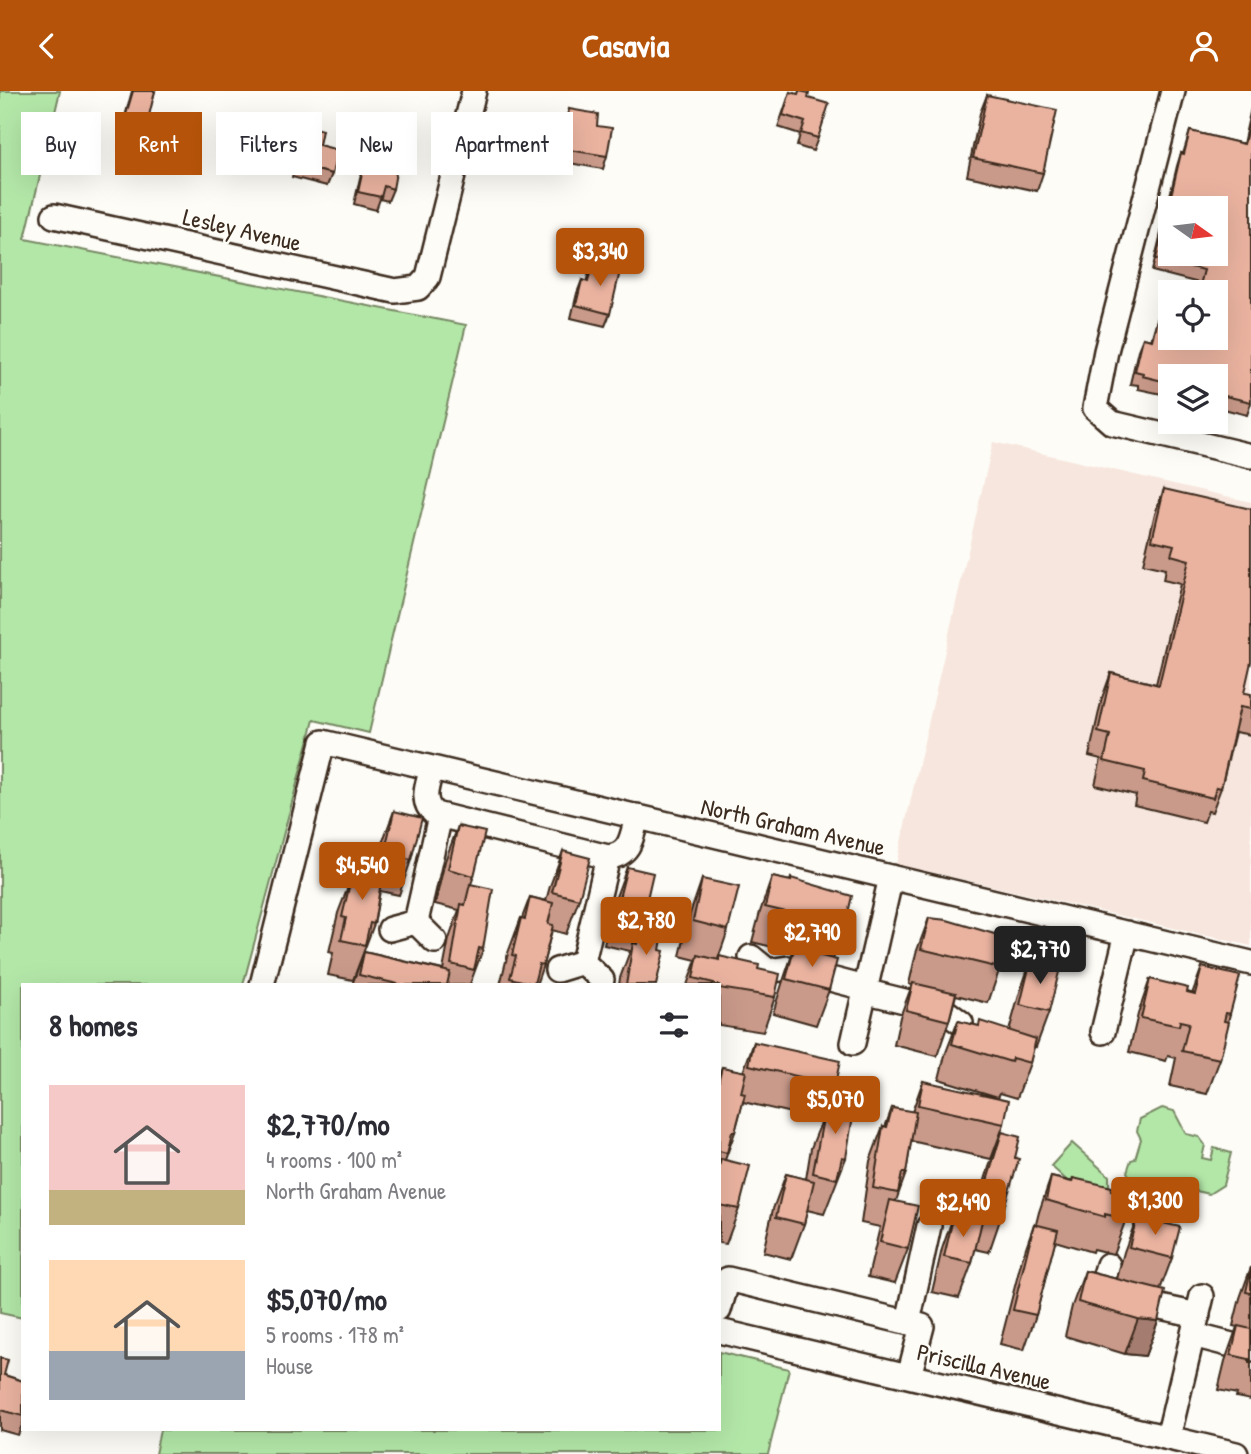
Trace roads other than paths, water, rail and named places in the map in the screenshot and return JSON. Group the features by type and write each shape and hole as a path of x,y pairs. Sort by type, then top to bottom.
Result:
{"street":[{"name":"Lesley Avenue","path":"54,216 394,291 418,288 428,277 474,91"},
{"path":"1172,91 1106,351 1095,408 1112,423 1251,456"},
{"name":"North Graham Avenue","path":"263,983 323,742 1251,963"},
{"path":"432,768 426,802 430,810 440,816 608,857 618,855 628,848 637,816"},
{"path":"416,922 440,816"},
{"path":"583,962 608,857"},
{"path":"853,1042 891,877"},
{"path":"390,929 416,922"},
{"path":"416,922 435,941"},
{"path":"1104,1032 1127,933"},
{"path":"557,969 583,962"},
{"path":"583,962 602,980"},
{"path":"760,974 788,968 948,1012 966,1028"},
{"path":"908,1322 929,1226"},
{"path":"721,1303 728,1279 922,1326 909,1376"},
{"path":"1098,1280 1119,1297 1198,1315 1251,1350"},
{"path":"1168,1438 1198,1315"},
{"name":"Priscilla Avenue","path":"721,1331 1236,1454"}]}
